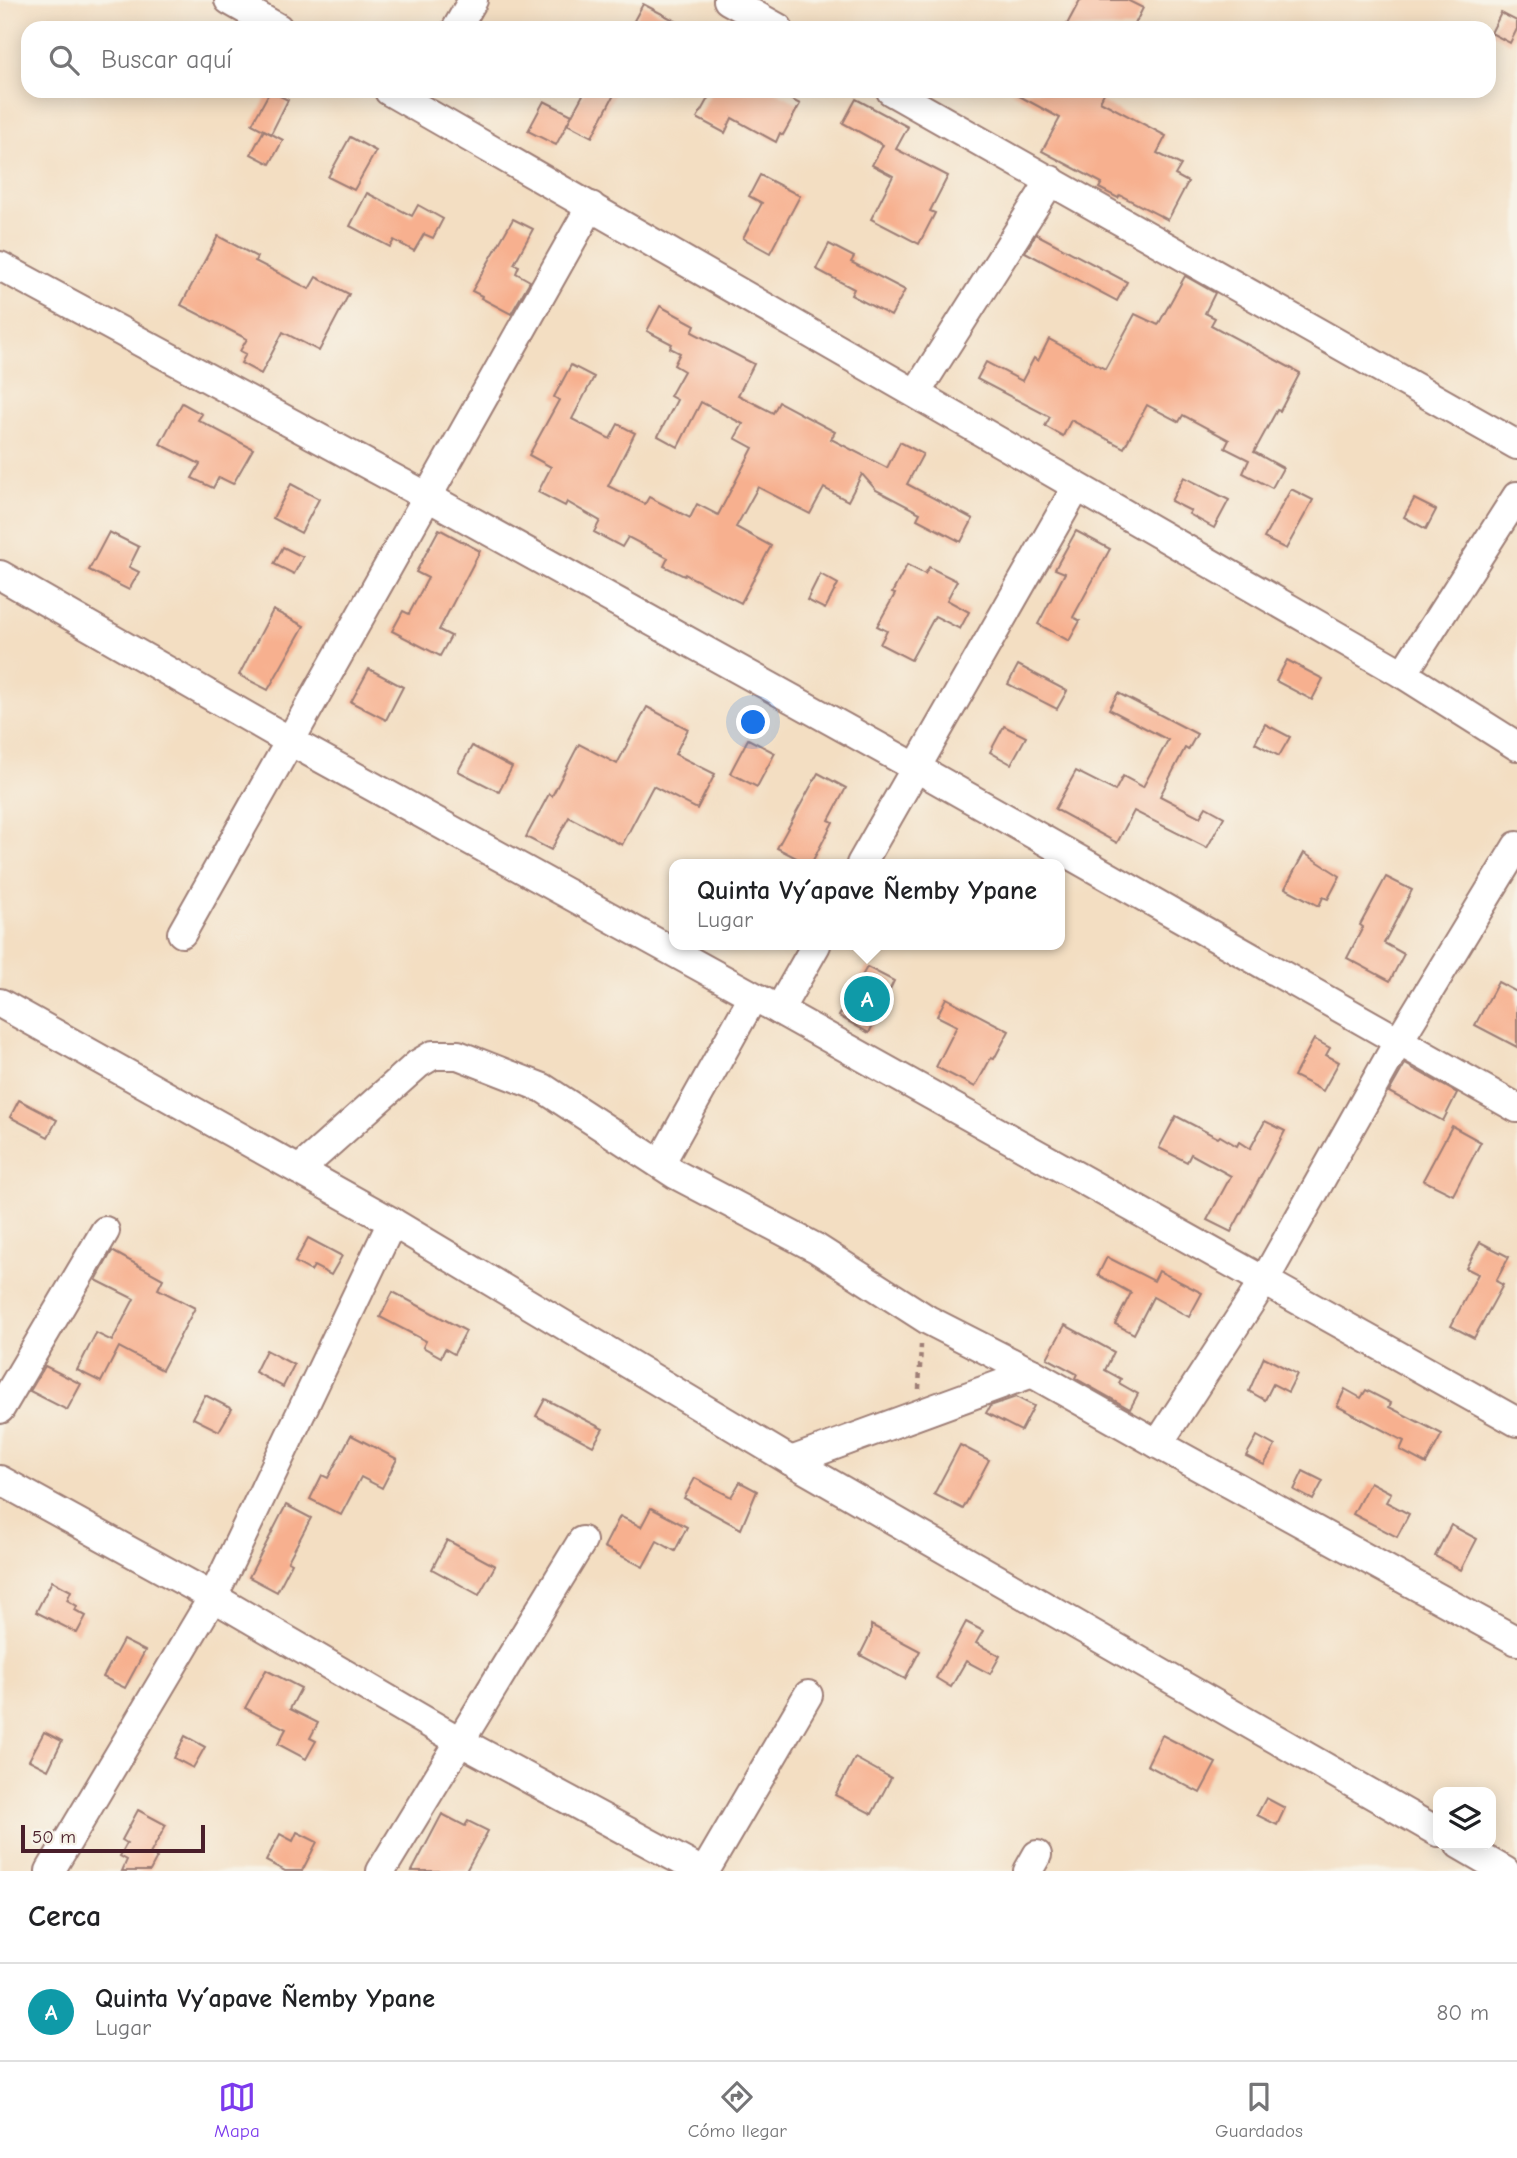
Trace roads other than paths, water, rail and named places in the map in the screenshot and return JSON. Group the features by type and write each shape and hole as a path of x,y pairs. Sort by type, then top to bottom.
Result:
{"street":[{"path":"229,0 266,21"},
{"path":"461,21 473,0"},
{"path":"728,0 766,21"},
{"path":"411,98 591,206 1076,488 1403,674 1517,746"},
{"path":"904,98 1517,445"},
{"path":"916,393 1051,180"},
{"path":"182,933 591,206"},
{"path":"0,266 428,497 915,767 1517,1108"},
{"path":"864,859 1076,488"},
{"path":"1403,674 1517,496"},
{"path":"0,575 290,741 1517,1422"},
{"path":"1158,1444 1264,1281 1398,1041 1517,846"},
{"path":"779,1010 813,950"},
{"path":"660,1164 753,997"},
{"path":"0,1003 392,1222 791,1461 1433,1829"},
{"path":"299,1170 418,1064 433,1055 458,1055 542,1088 660,1164 816,1248 928,1321 1032,1373 1517,1641"},
{"path":"50,1871 213,1597 392,1222"},
{"path":"0,1409 105,1231"},
{"path":"791,1461 1032,1373"},
{"path":"0,1480 213,1597 461,1742 703,1871 808,1695"},
{"path":"381,1871 582,1541"},
{"path":"1469,1850 1506,1871"}],"place":[{"name":"Quinta Vy´apave Ñemby Ypane","path":"867,999"}]}
